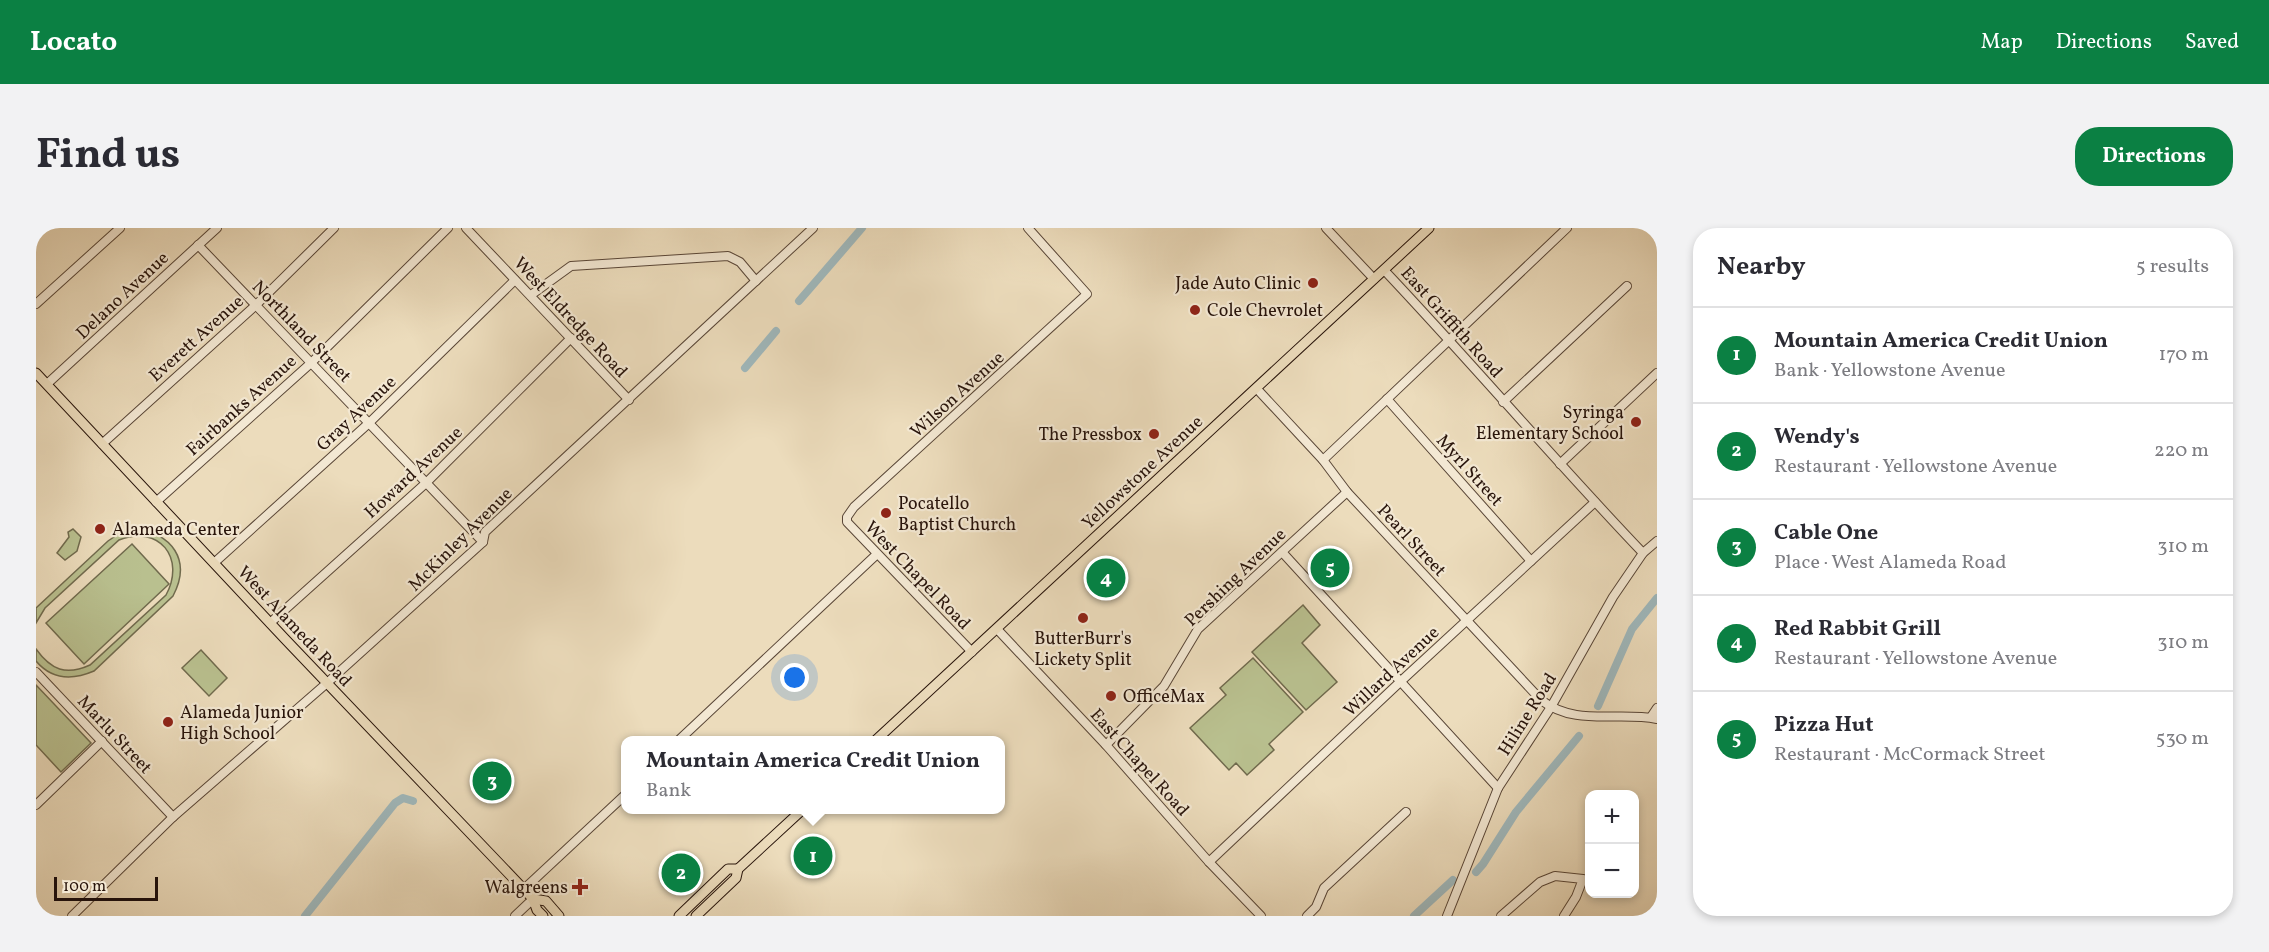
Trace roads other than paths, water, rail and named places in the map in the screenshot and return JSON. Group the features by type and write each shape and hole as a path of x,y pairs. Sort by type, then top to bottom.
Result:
{"main road":[{"name":"Yellowstone Avenue","path":"881,736 1429,228"},
{"name":"West Alameda Road","path":"36,373 213,563 524,889 543,916"},
{"path":"696,916 736,878 738,869 798,814"},
{"path":"679,916 728,869 738,869"},
{"name":"West Alameda Road","path":"533,899 546,901 559,916"}],"street":[{"path":"36,304 120,228"},
{"name":"Delano Avenue","path":"47,384 217,228"},
{"name":"Everett Avenue","path":"102,444 256,305 334,228"},
{"name":"Fairbanks Avenue","path":"156,502 311,363 448,228"},
{"name":"West Eldredge Road","path":"466,228 629,400"},
{"name":"McKinley Avenue","path":"72,916 173,817 327,683 483,542 485,532 813,228"},
{"name":"Wilson Avenue","path":"847,517 854,507 1088,294 1028,228"},
{"path":"1326,228 1374,279"},
{"path":"1323,460 1567,228"},
{"name":"Northland Street","path":"198,245 483,542"},
{"path":"531,295 571,266 582,265 728,256 740,262 756,281"},
{"name":"East Griffith Road","path":"1384,270 1451,340 1503,402 1643,553"},
{"name":"Gray Avenue","path":"213,563 369,423 515,280"},
{"path":"1503,402 1627,286"},
{"name":"Howard Avenue","path":"270,623 426,483 571,338"},
{"path":"1560,464 1657,373"},
{"name":"Pearl Street","path":"1257,389 1323,460 1347,492 1551,708"},
{"name":"Myrl Street","path":"1387,399 1531,561"},
{"name":"Pershing Avenue","path":"1106,745 1164,686 1198,629 1347,492"},
{"name":"Willard Avenue","path":"1209,862 1595,502"},
{"name":"West Chapel Road","path":"847,517 847,522 876,555 972,652"},
{"name":"Hiline Road","path":"1447,916 1498,788 1551,708 1613,597 1643,553 1657,541"},
{"path":"1282,552 1498,788"},
{"path":"684,736 876,555"},
{"name":"East Chapel Road","path":"997,629 1106,745 1260,916"},
{"name":"Marlu Street","path":"36,672 173,817"},
{"path":"1551,708 1570,715 1595,718 1623,716 1654,718 1657,708"},
{"path":"36,805 102,741"},
{"path":"524,889 621,799"},
{"path":"1307,916 1316,907 1324,888 1407,812"},
{"path":"1501,916 1540,882 1555,876 1583,879 1564,916"},
{"path":"515,916 533,899"}],"waterway":[{"path":"799,301 862,228"},
{"path":"745,368 776,331"},
{"path":"1598,706 1632,629 1657,598"},
{"path":"1476,872 1516,812 1579,736"},
{"path":"305,916 395,803 403,798 413,801"},
{"path":"1414,916 1453,880"}],"place":[{"name":"Jade Auto Clinic","path":"1313,283"},
{"name":"Cole Chevrolet","path":"1195,310"},
{"name":"Syringa Elementary School","path":"1636,422"},
{"name":"The Pressbox","path":"1154,434"},
{"name":"Pocatello Baptist Church","path":"886,513"},
{"name":"Alameda Center","path":"100,529"},
{"name":"Pizza Hut","path":"1330,568"},
{"name":"Red Rabbit Grill","path":"1106,578"},
{"name":"ButterBurr's Lickety Split","path":"1083,618"},
{"name":"OfficeMax","path":"1111,696"},
{"name":"Alameda Junior High School","path":"168,722"},
{"name":"Cable One","path":"492,781"},
{"name":"Mountain America Credit Union","path":"813,856"},
{"name":"Wendy's","path":"681,873"},
{"name":"Walgreens","path":"580,887"}]}
